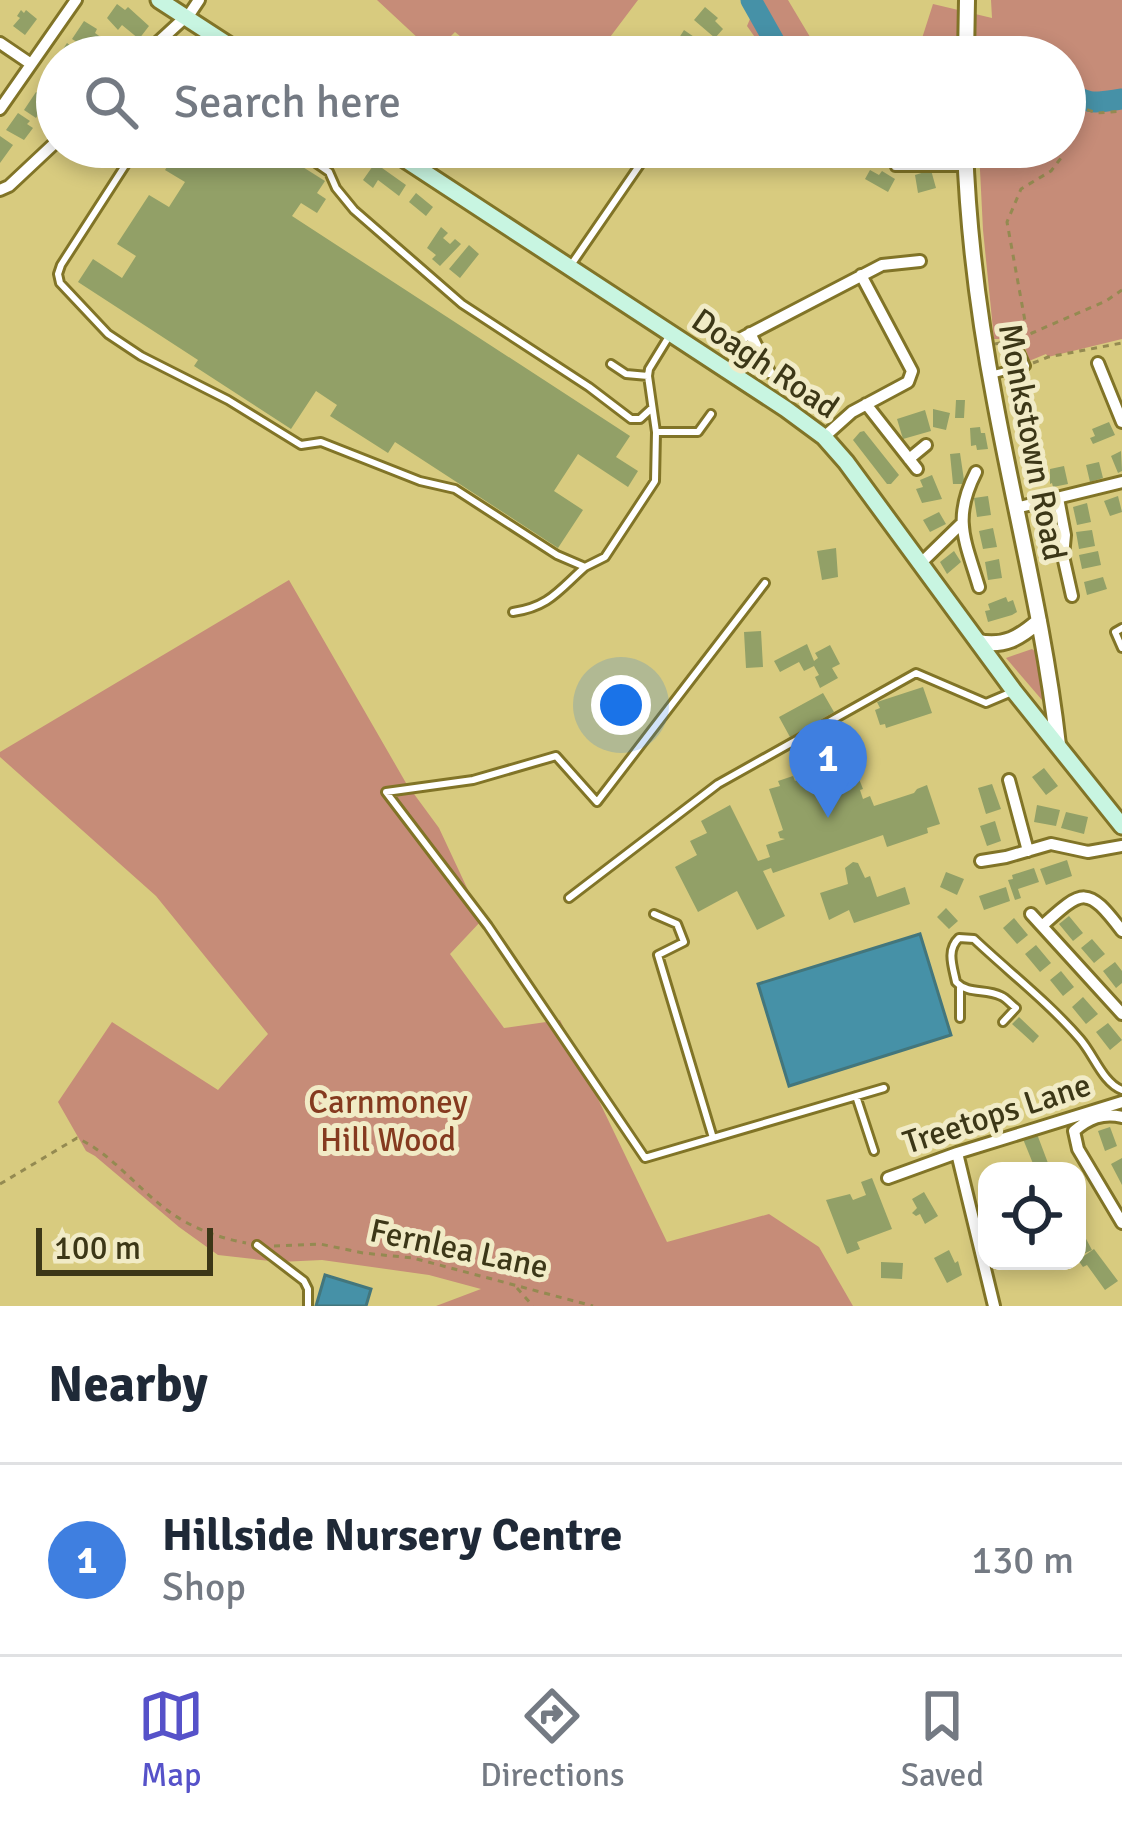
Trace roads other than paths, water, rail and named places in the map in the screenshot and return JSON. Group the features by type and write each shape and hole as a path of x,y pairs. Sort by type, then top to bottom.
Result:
{"main road":[{"path":"174,6 217,36"},
{"name":"Doagh Road","path":"418,168 824,437 1014,691 1122,826"}],"street":[{"path":"51,36 76,0"},
{"path":"155,36 174,6 199,0"},
{"path":"967,36 968,0"},
{"path":"0,43 31,64"},
{"path":"0,110 36,57"},
{"path":"4,188 36,160"},
{"name":"Monkstown Road","path":"966,168 990,375 1039,621 1058,745"},
{"path":"736,340 882,265 920,261"},
{"path":"824,437 851,412 908,382 912,371 861,275"},
{"path":"750,333 769,372"},
{"path":"1098,363 1122,422"},
{"path":"866,404 913,464 926,445"},
{"path":"976,472 960,525 979,587"},
{"path":"1016,508 1122,482"},
{"path":"1058,498 1065,535 1063,556 1076,580 1072,596"},
{"path":"920,564 960,525"},
{"path":"978,642 1004,644 1039,621"},
{"path":"1010,780 1028,851"},
{"path":"981,861 1051,844 1099,853 1122,846"},
{"path":"1042,926 1072,898 1087,896 1100,902 1121,934"},
{"path":"1031,914 1122,1014"},
{"name":"Treetops Lane","path":"888,1178 1122,1102"},
{"path":"1122,1117 1111,1114 1086,1120 1074,1131 1078,1149 1122,1222"},
{"path":"957,1153 994,1306"}],"lane":[{"path":"123,168 58,274 60,283 109,334 301,445 320,442 420,481 454,489 557,555 585,567"},
{"path":"323,168 354,210 462,304 631,419 640,419 652,408"},
{"path":"569,268 638,168"},
{"path":"513,612 548,603 585,567 604,557 655,481 656,432 648,376 670,335"},
{"path":"990,375 1026,366 1018,344"},
{"path":"611,364 626,374 648,376"},
{"path":"656,432 698,432 711,414"},
{"path":"766,584 597,802 556,756 473,780 386,792 488,926 645,1158 884,1088"},
{"path":"1122,628 1114,632 1122,648"},
{"path":"569,898 718,784 916,673 986,703 1014,691"},
{"path":"654,914 677,924 685,942 658,955 713,1138"},
{"path":"961,1018 951,952 953,944 966,937 974,939 1078,1036 1109,1084 1122,1090"},
{"path":"960,988 1003,997 1016,1008 1003,1022"},
{"path":"856,1096 874,1151"},
{"path":"257,1245 304,1281 308,1306"}],"water":[{"path":"920,934 951,1035 789,1086 758,984"},
{"path":"325,1275 371,1289 366,1306 316,1306"}],"waterway":[{"path":"751,0 771,36"},
{"path":"1086,100 1122,99"}],"place":[{"name":"Hillside Nursery Centre","path":"828,818"}],"park label":[{"name":"Carnmoney Hill Wood","path":"388,1121"}]}
